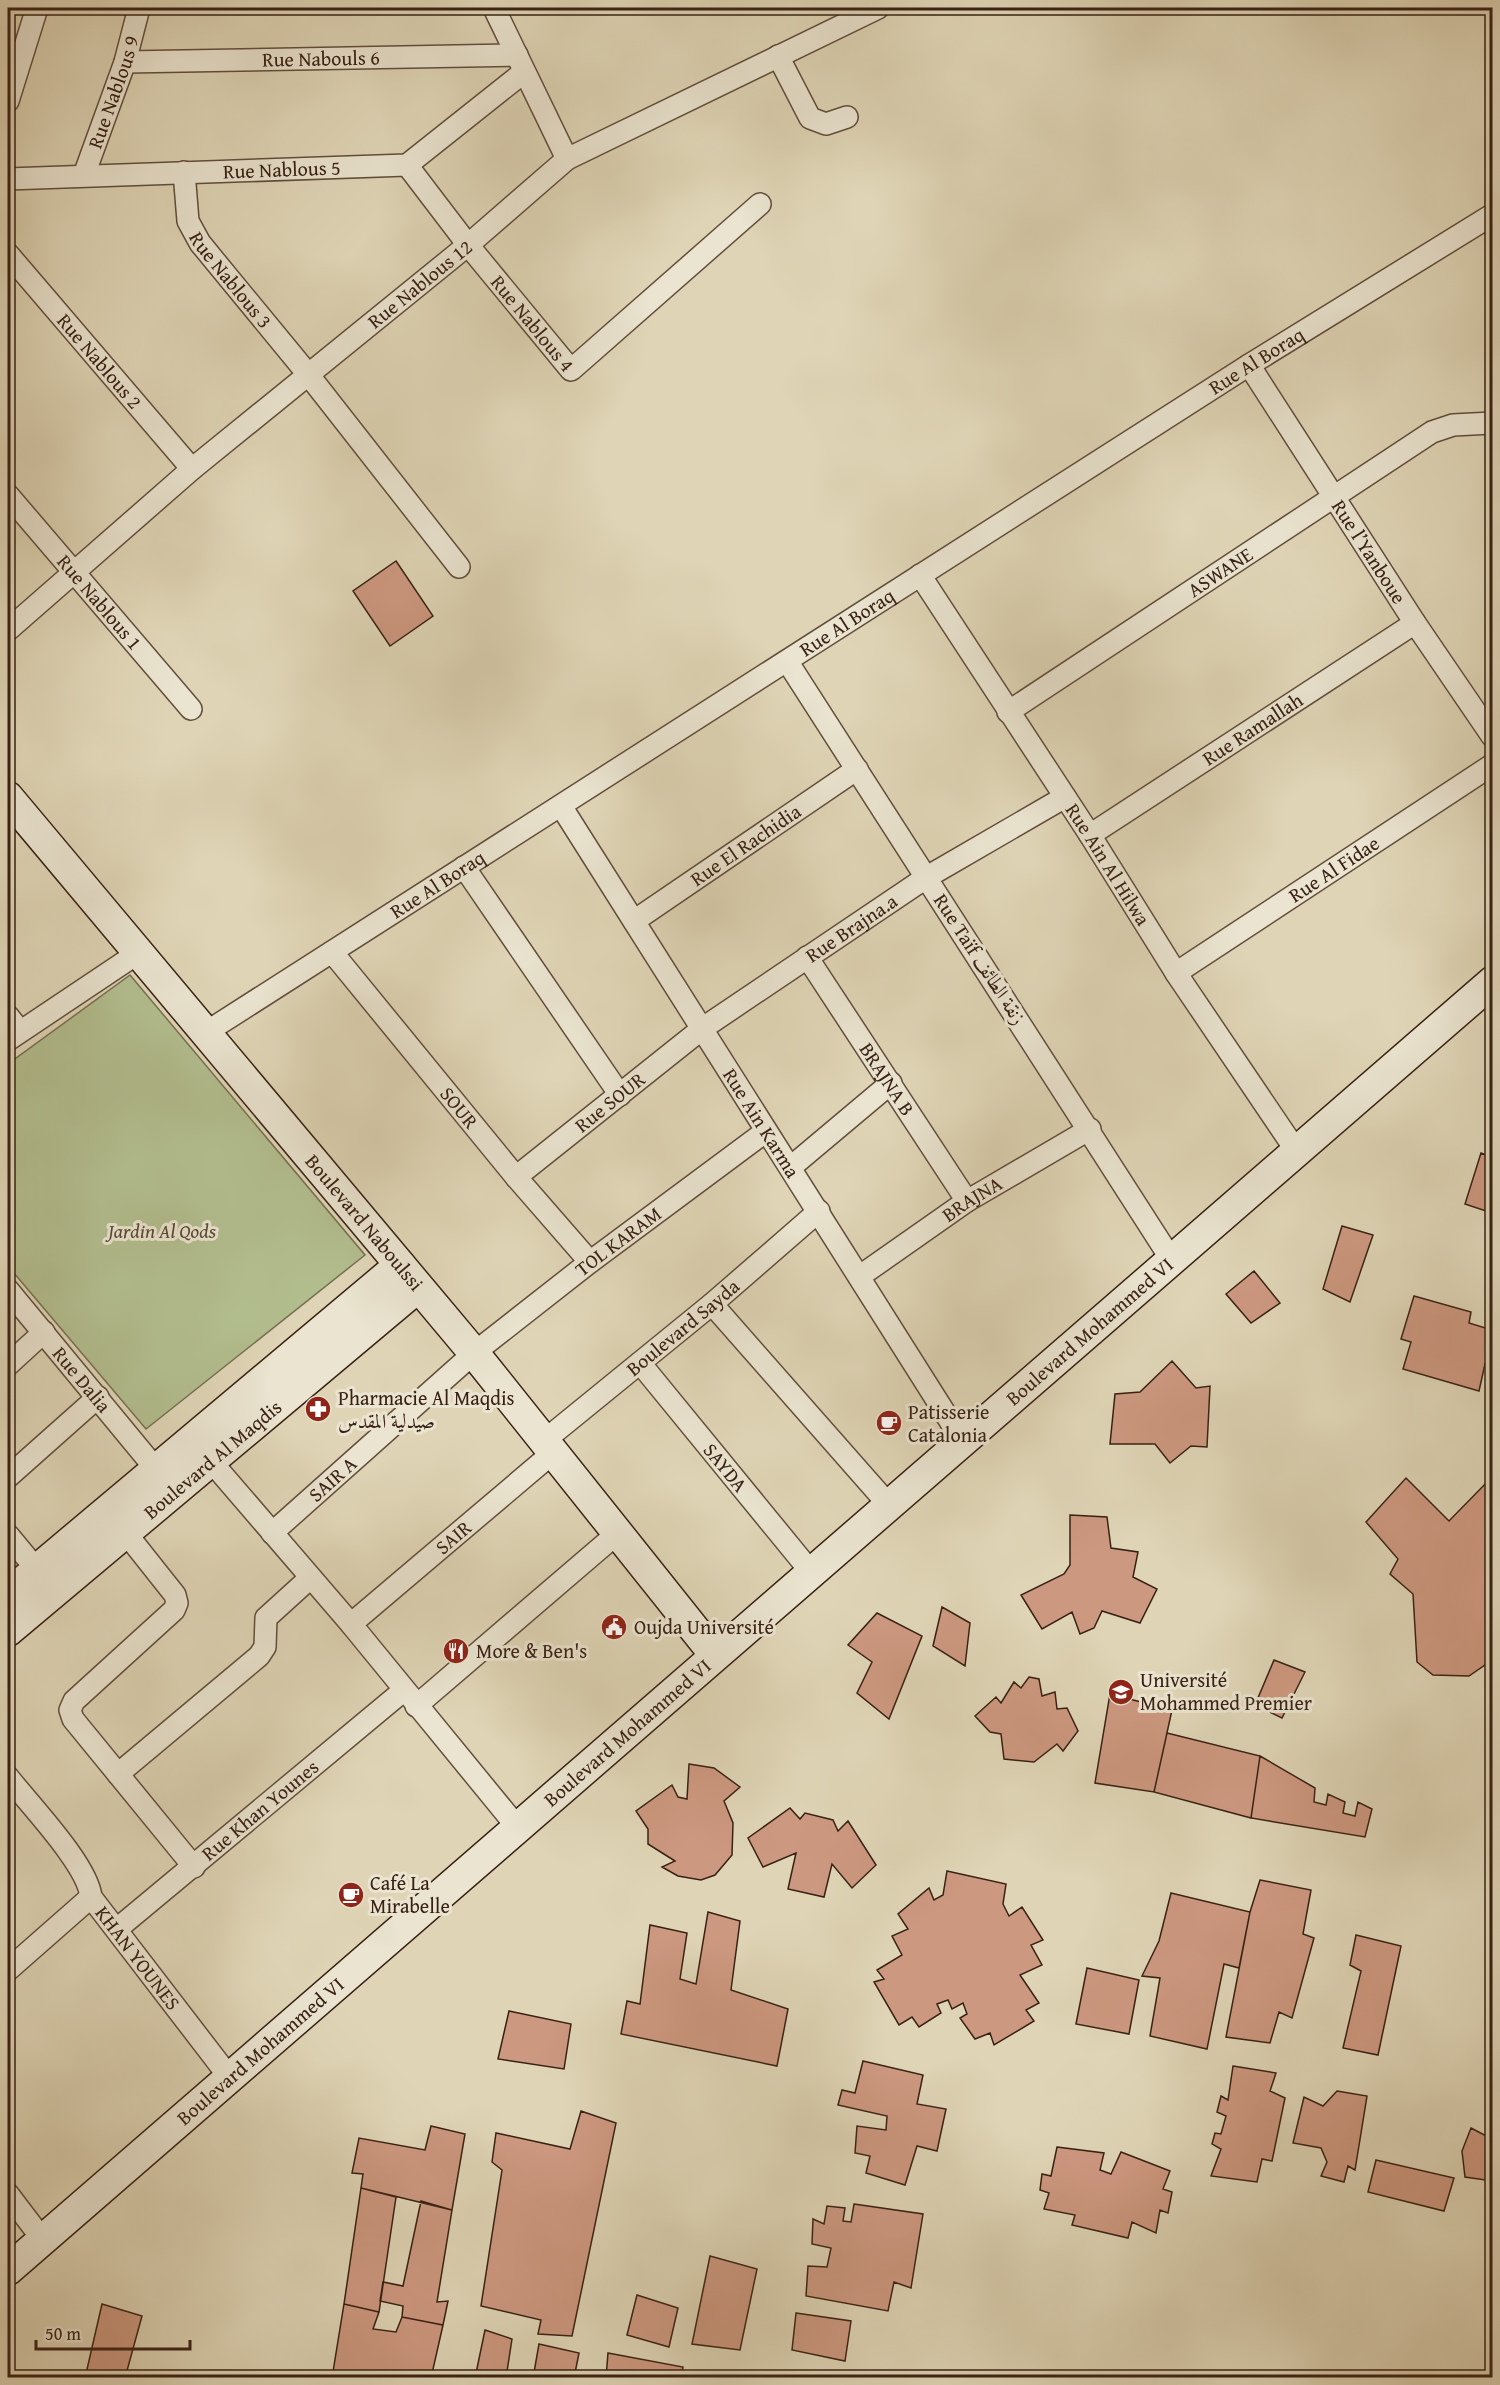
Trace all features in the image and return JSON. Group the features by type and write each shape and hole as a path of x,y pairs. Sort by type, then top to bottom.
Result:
{"street":[{"path":"8,101 37,8"},
{"name":"Rue Nablous 9","path":"84,176 125,62 139,8"},
{"path":"494,8 567,159"},
{"name":"Rue Nablous 12","path":"8,630 192,469 468,244 567,159 878,8"},
{"path":"778,56 810,118 818,123 826,124 847,117"},
{"name":"Rue Nabouls 6","path":"125,62 521,64"},
{"path":"407,165 521,64"},
{"name":"Rue Nablous 5","path":"8,178 407,165"},
{"name":"Rue Nablous 4","path":"407,165 571,370 760,204"},
{"name":"Rue Nablous 3","path":"184,172 187,211 192,231 459,567"},
{"name":"Rue Al Boraq","path":"205,1034 1249,365 1492,215"},
{"name":"Rue Nablous 2","path":"8,254 192,469"},
{"name":"Rue l’Yanboue","path":"1249,365 1415,623 1492,736"},
{"name":"ASWANE","path":"1008,712 1333,495 1432,432 1453,425 1492,423"},
{"name":"Rue Nablous 1","path":"8,495 191,709"},
{"name":"Rue Ain Al Hilwa","path":"920,575 1090,835 1176,973 1297,1152"},
{"name":"Rue Ramallah","path":"1090,835 1415,623"},
{"name":"Rue Taïf زنقة الطائف","path":"787,661 1171,1259"},
{"name":"Rue Al Fidae","path":"1176,973 1492,765"},
{"name":"Rue El Rachidia","path":"634,921 857,770"},
{"name":"Boulevard Naboulssi","path":"8,797 474,1353 619,1532 714,1655"},
{"name":"Rue Brajna.a","path":"702,1028 927,877 1065,797"},
{"name":"Rue Ain Karma","path":"561,806 765,1132 791,1167 962,1440"},
{"path":"464,867 620,1095"},
{"name":"SOUR","path":"332,952 516,1177 590,1262"},
{"path":"12,1029 138,953"},
{"name":"BRAJNA B","path":"807,957 967,1201"},
{"name":"Boulevard Mohammed VI","path":"8,2270 1492,982"},
{"name":"Rue SOUR","path":"516,1177 702,1028"},
{"path":"791,1167 891,1083"},
{"name":"BRAJNA","path":"860,1276 967,1201 1089,1129"},
{"name":"TOL KARAM","path":"474,1353 590,1262 765,1132"},
{"name":"Boulevard Sayda","path":"550,1446 640,1363 819,1211"},
{"name":"Boulevard Al Maqdis","path":"8,1594 191,1438 409,1276"},
{"name":"Boulevard Al Maqdis","path":"8,1631 211,1461 409,1276"},
{"name":"Rue Dalia","path":"8,1290 155,1468"},
{"path":"712,1304 888,1504"},
{"path":"8,1365 44,1332"},
{"name":"SAIR A","path":"272,1533 474,1353"},
{"name":"SAYDA","path":"640,1363 811,1572"},
{"path":"8,1477 98,1397"},
{"path":"191,1438 351,1624 518,1828"},
{"name":"SAIR","path":"351,1624 550,1446"},
{"path":"125,1532 175,1595 177,1603 174,1610 75,1701 69,1710 73,1719 194,1867"},
{"name":"Rue Khan Younes","path":"117,1929 619,1532"},
{"path":"8,1534 37,1569"},
{"path":"118,1774 259,1656 265,1647 266,1618 310,1578"},
{"name":"KHAN YOUNES","path":"8,1777 81,1869 90,1886 91,1897 230,2078"},
{"path":"8,1970 91,1897"},
{"path":"8,2194 43,2240"}],"green space":[{"name":"Jardin Al Qods","path":"130,975 365,1255 146,1429 8,1266 8,1064"}],"building":[{"path":"396,561 433,616 390,646 353,591"},
{"path":"1481,1153 1492,1157 1492,1213 1465,1204"},
{"path":"1342,1226 1373,1235 1350,1302 1323,1289"},
{"path":"1254,1271 1280,1303 1251,1323 1226,1294"},
{"path":"1414,1296 1471,1312 1469,1323 1492,1330 1492,1369 1485,1364 1479,1391 1403,1369 1411,1342 1401,1339"},
{"path":"1172,1361 1196,1388 1210,1386 1207,1447 1191,1446 1170,1463 1155,1444 1110,1444 1115,1394 1140,1392"},
{"path":"1406,1478 1449,1521 1490,1479 1492,1481 1492,1660 1469,1676 1433,1675 1417,1662 1413,1594 1390,1574 1398,1559 1366,1522"},
{"path":"1070,1515 1107,1517 1111,1548 1138,1552 1133,1577 1157,1589 1140,1623 1102,1611 1094,1628 1080,1634 1072,1612 1042,1629 1021,1595 1064,1574 1070,1565"},
{"path":"942,1607 970,1623 965,1666 933,1646"},
{"path":"877,1613 922,1636 889,1719 857,1693 872,1662 848,1645"},
{"path":"1274,1660 1305,1672 1282,1718 1255,1705"},
{"path":"1029,1677 1039,1679 1042,1696 1055,1692 1057,1709 1067,1708 1078,1731 1063,1751 1057,1744 1034,1762 1004,1759 1001,1734 990,1732 975,1716 996,1697 1001,1703 1014,1682 1021,1688"},
{"path":"1110,1694 1172,1710 1154,1792 1095,1783"},
{"path":"1167,1733 1260,1756 1251,1818 1154,1792"},
{"path":"1260,1756 1315,1788 1314,1802 1326,1805 1328,1794 1345,1802 1343,1813 1355,1816 1358,1802 1372,1809 1365,1837 1251,1818"},
{"path":"689,1764 714,1768 740,1787 724,1801 733,1823 732,1855 715,1875 701,1880 678,1876 662,1867 675,1861 648,1844 648,1829 636,1811 672,1785 678,1797 687,1799"},
{"path":"790,1808 800,1819 805,1813 833,1820 838,1831 848,1821 876,1865 852,1888 832,1864 824,1897 788,1889 796,1853 763,1867 748,1838"},
{"path":"947,1871 1006,1884 1003,1904 1009,1916 1022,1907 1043,1940 1031,1945 1042,1965 1020,1975 1039,2003 1026,2010 1034,2021 994,2045 990,2033 975,2039 960,2018 967,2014 963,2003 952,2009 948,2000 937,2004 941,2013 919,2027 912,2017 899,2025 874,1982 884,1979 877,1970 902,1955 892,1936 908,1929 898,1914 929,1888 934,1900 943,1895"},
{"path":"1260,1880 1311,1890 1303,1934 1314,1938 1292,2018 1279,2012 1270,2043 1226,2037 1250,1912"},
{"path":"1171,1893 1250,1912 1239,1968 1224,1964 1207,2049 1150,2036 1160,1978 1142,1976 1159,1941"},
{"path":"708,1912 740,1921 731,1990 788,2009 777,2066 621,2034 627,2001 640,2004 650,1925 687,1933 680,1979 696,1984"},
{"path":"1356,1935 1401,1946 1378,2055 1343,2048 1361,1971 1350,1965"},
{"path":"1087,1968 1139,1980 1129,2034 1076,2024"},
{"path":"509,2011 571,2024 564,2069 498,2059"},
{"path":"863,2061 923,2075 917,2104 946,2109 937,2151 917,2146 905,2185 866,2173 870,2156 855,2153 857,2126 886,2130 887,2116 838,2105 842,2090 855,2093"},
{"path":"1233,2066 1276,2073 1270,2091 1285,2098 1272,2161 1262,2159 1257,2182 1211,2176 1221,2149 1212,2144 1215,2133 1221,2134 1226,2116 1217,2112 1221,2096 1228,2100"},
{"path":"1337,2091 1367,2096 1355,2170 1348,2166 1344,2182 1321,2176 1327,2162 1321,2148 1293,2143 1304,2097 1323,2106"},
{"path":"581,2111 616,2123 572,2336 538,2334 541,2320 481,2306 502,2170 492,2162 496,2133 570,2149"},
{"path":"431,2126 465,2134 452,2210 361,2188 363,2174 352,2173 359,2138 425,2150"},
{"path":"1471,2128 1492,2139 1492,2181 1465,2177 1462,2151"},
{"path":"1057,2147 1104,2153 1100,2170 1111,2174 1121,2152 1170,2171 1163,2189 1172,2192 1168,2213 1160,2210 1156,2233 1132,2222 1128,2238 1072,2225 1075,2215 1044,2209 1049,2193 1040,2190 1042,2174 1051,2176"},
{"path":"1376,2160 1454,2178 1444,2211 1368,2192"},
{"path":"361,2188 396,2197 379,2312 344,2304"},
{"path":"421,2201 452,2210 437,2302 448,2301 443,2325 402,2317 403,2306 380,2301 383,2282 403,2286"},
{"path":"854,2204 923,2214 911,2288 894,2282 888,2311 806,2296 808,2266 827,2267 831,2248 812,2244 813,2219 824,2224 827,2206 845,2208 843,2221 851,2222"},
{"path":"710,2256 757,2269 740,2350 692,2344"},
{"path":"637,2295 678,2308 669,2347 627,2335"},
{"path":"102,2304 142,2316 125,2378 85,2378"},
{"path":"344,2304 379,2312 373,2329 396,2332 402,2317 443,2325 431,2378 384,2378 368,2374 367,2378 332,2378"},
{"path":"796,2313 851,2321 845,2361 792,2350"},
{"path":"485,2330 512,2339 506,2378 475,2378"},
{"path":"539,2344 579,2353 574,2378 533,2378"},
{"path":"608,2353 683,2367 681,2378 606,2378"}],"place":[{"name":"Pharmacie Al Maqdis صيدلية المقدس","path":"318,1409"},
{"name":"Patisserie Catalonia","path":"889,1423"},
{"name":"Oujda Université","path":"614,1627"},
{"name":"More & Ben's","path":"456,1651"},
{"name":"Université Mohammed Premier","path":"1121,1692"},
{"name":"Café La Mirabelle","path":"351,1895"}]}
